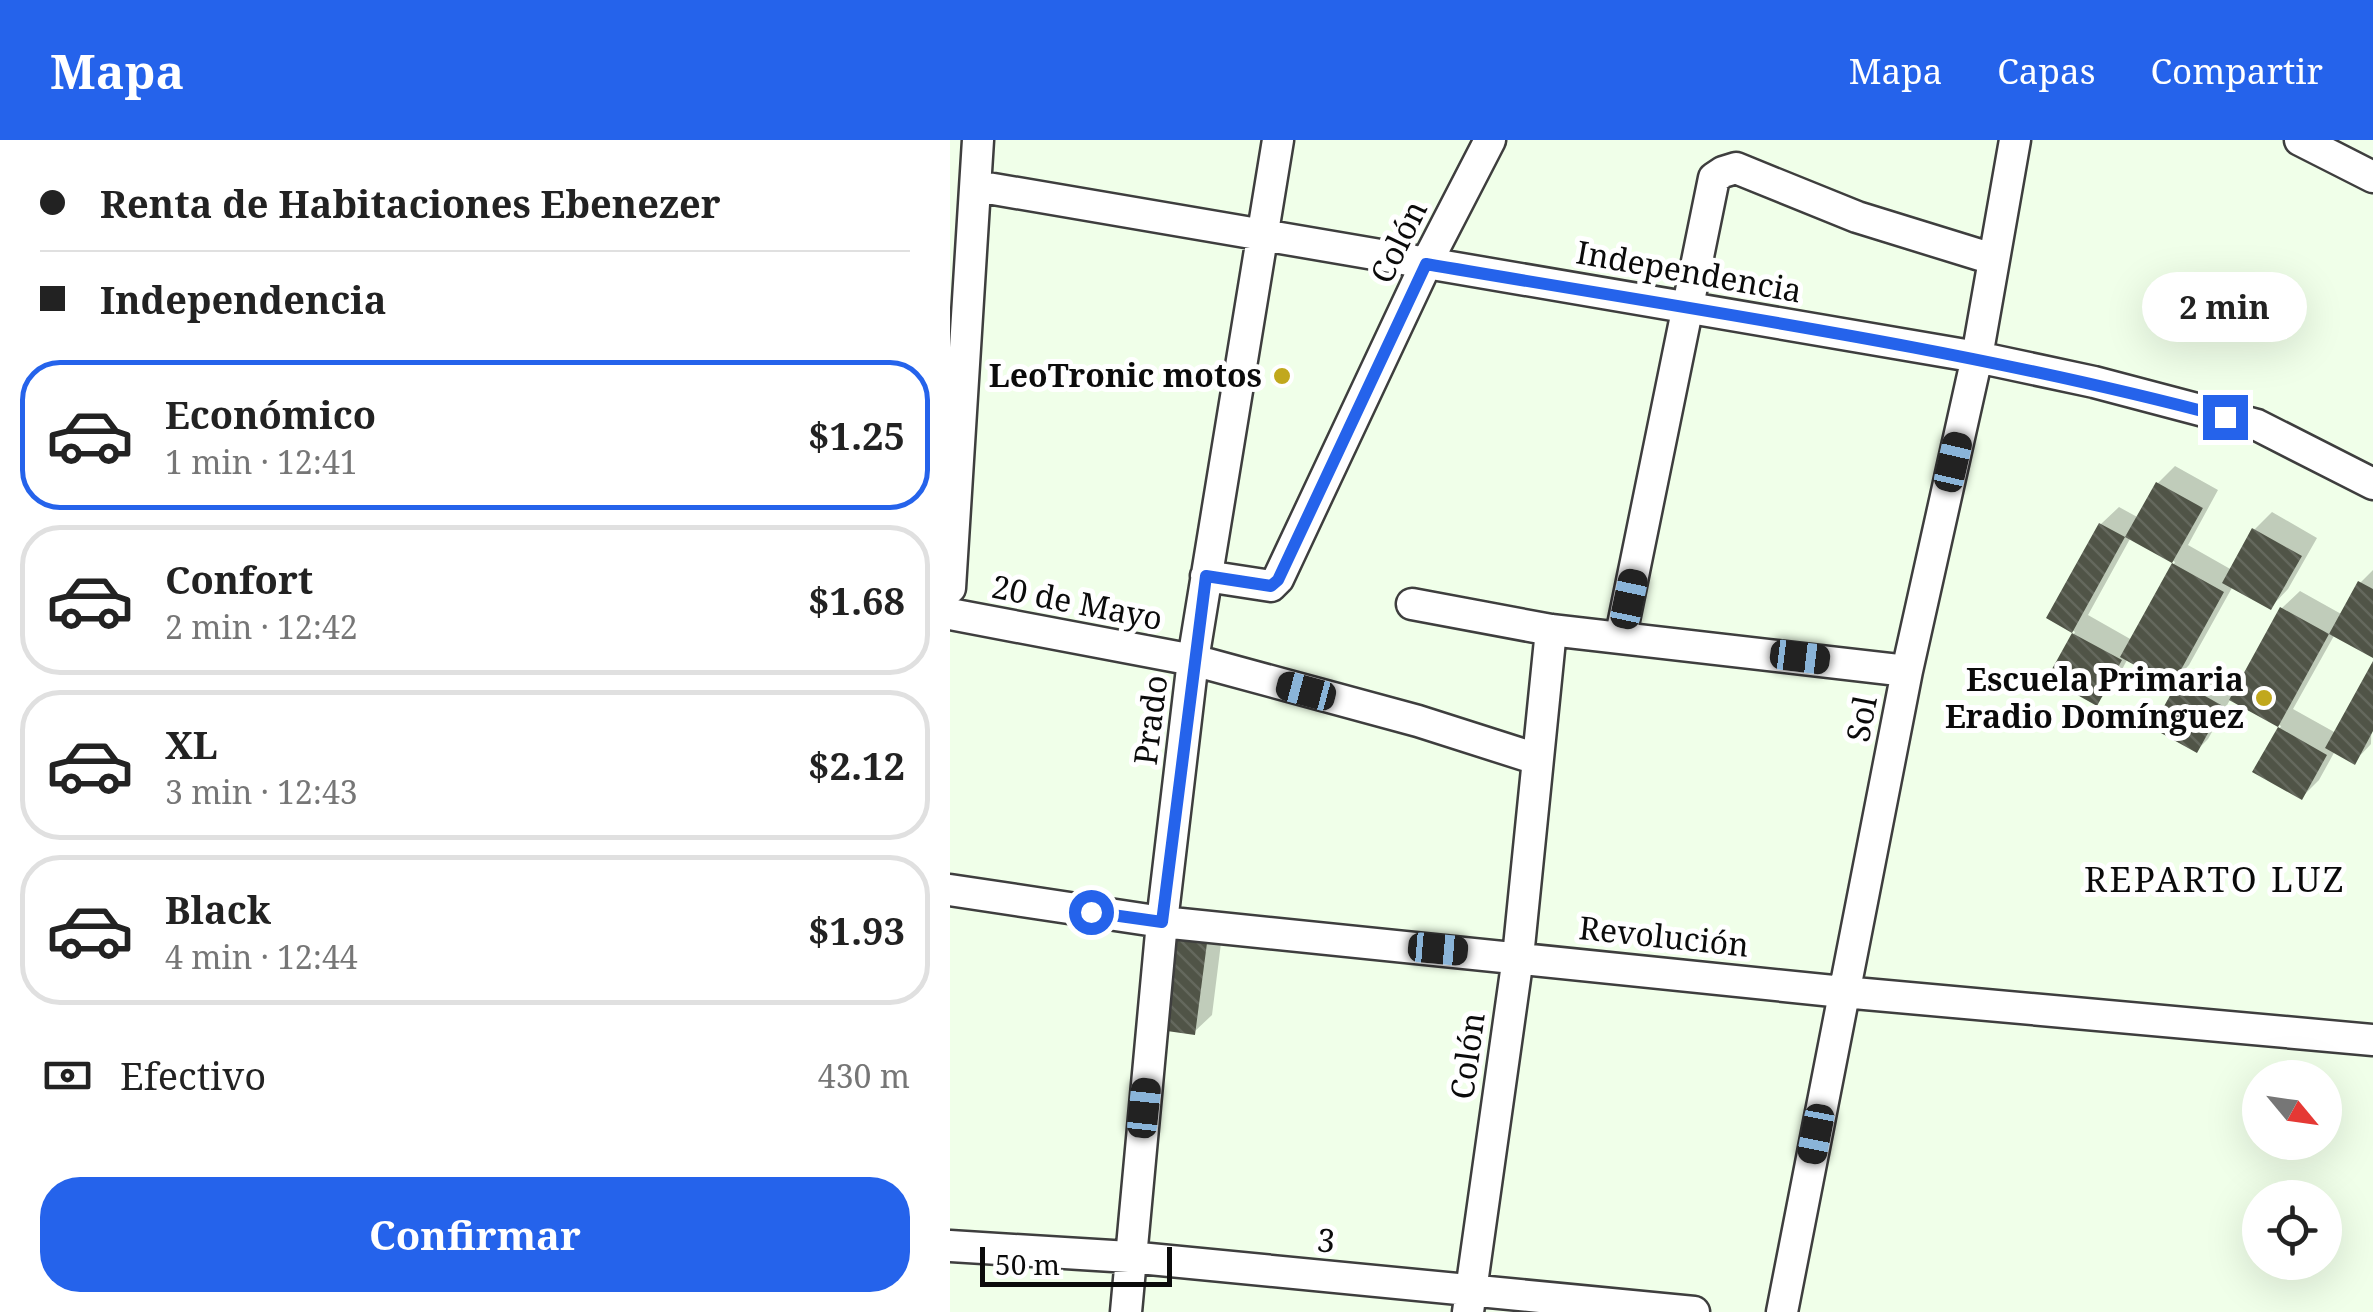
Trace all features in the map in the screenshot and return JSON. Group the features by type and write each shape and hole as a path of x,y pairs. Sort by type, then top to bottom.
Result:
{"street":[{"path":"950,588 978,140"},
{"name":"Prado","path":"1126,1312 1162,922 1193,660 1278,140"},
{"name":"Colón","path":"1206,576 1260,587 1271,586 1278,580 1426,264 1490,140"},
{"name":"Sol","path":"1782,1312 1907,670 1976,357 2015,140"},
{"path":"2300,140 2373,177"},
{"path":"1621,635 1714,178 1736,168 1857,218 1992,259"},
{"name":"Independencia","path":"976,186 1976,357 2094,382 2258,426 2373,484"},
{"path":"1412,604 1551,630 1907,670"},
{"name":"20 de Mayo","path":"950,614 1193,660 1418,721 1537,759"},
{"name":"Colón","path":"1469,1301 1518,957 1551,630"},
{"name":"Revolución","path":"950,890 1162,922 1843,992 2373,1040"},
{"name":"3","path":"950,1246 1129,1257 1469,1301 1694,1312"}],"building":[{"path":"2156,482 2203,508 2172,563 2125,537"},
{"path":"2099,523 2125,537 2072,633 2046,618"},
{"path":"2252,528 2302,556 2271,610 2222,583"},
{"path":"2172,563 2224,592 2172,686 2120,657"},
{"path":"2358,581 2373,589 2373,658 2329,634"},
{"path":"2280,607 2329,634 2278,727 2229,700"},
{"path":"2072,633 2122,660 2097,706 2047,678"},
{"path":"2373,661 2373,731 2355,765 2325,748"},
{"path":"2178,681 2223,706 2197,753 2152,728"},
{"path":"2278,727 2327,755 2302,800 2252,772"},
{"path":"1172,939 1207,943 1195,1035 1160,1030"}],"place":[{"name":"LeoTronic motos","path":"1282,376"},
{"name":"Escuela Primaria Eradio Domínguez","path":"2264,698"}],"district":[{"name":"REPARTO LUZ","path":"2215,880"}],"route":[{"path":"1091,912 1162,922 1206,576 1260,587 1271,586 1278,580 1426,264 1976,357 2094,382 2225,417"}]}
